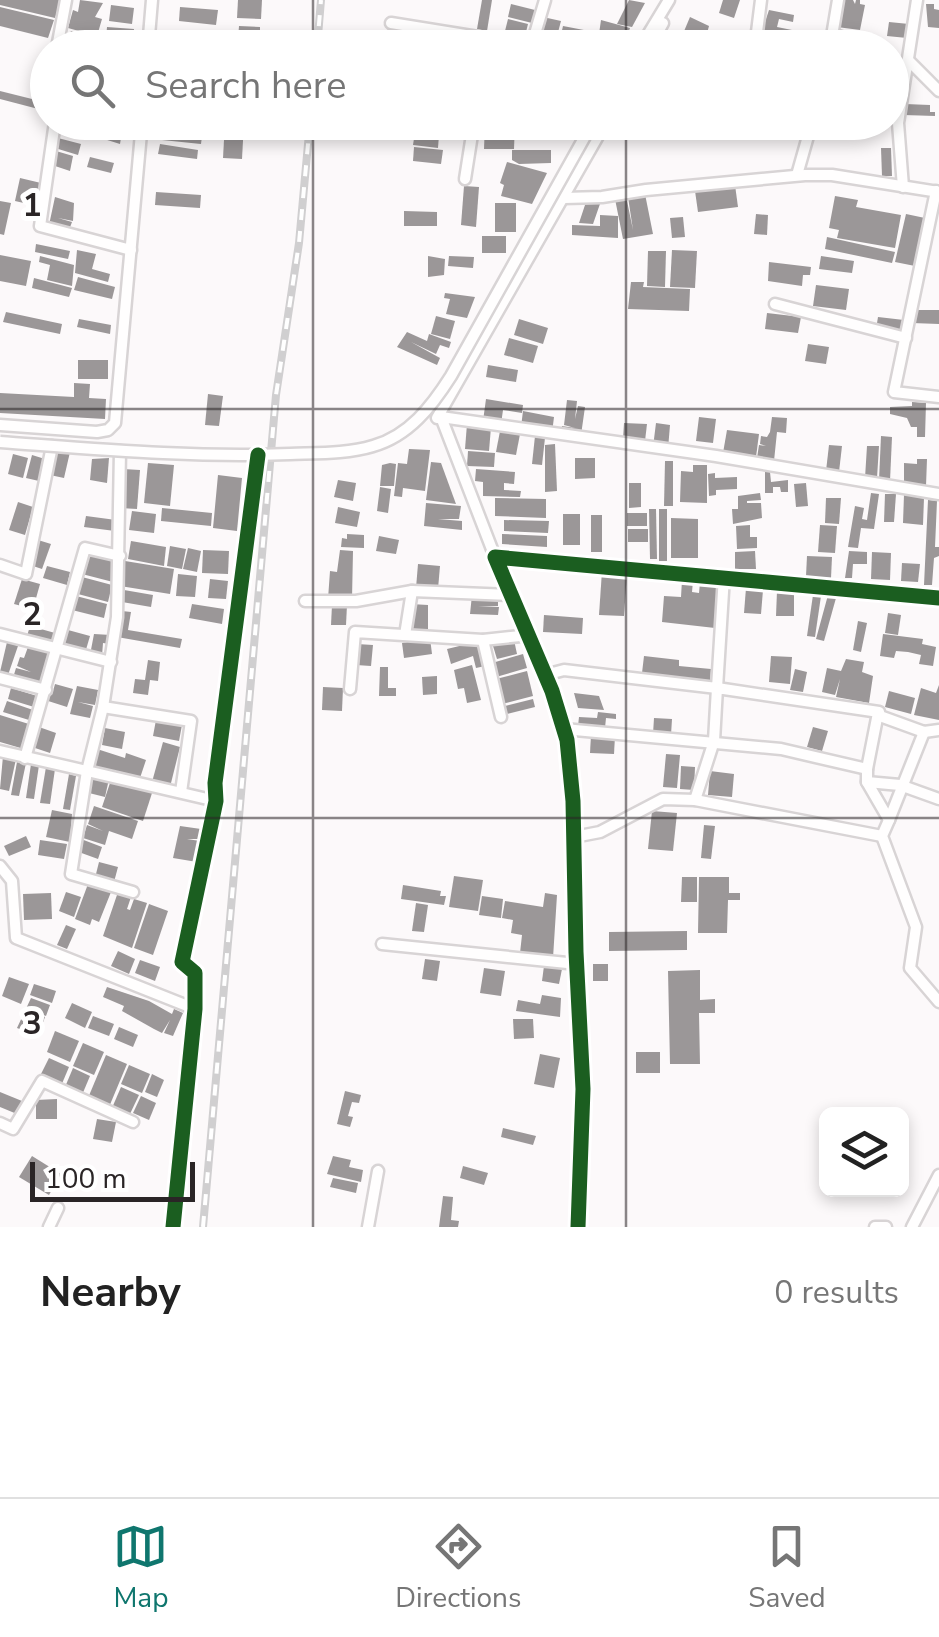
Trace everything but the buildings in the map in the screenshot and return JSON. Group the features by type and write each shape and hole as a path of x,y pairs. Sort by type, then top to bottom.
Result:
{"street":[{"path":"60,30 66,0"},
{"path":"150,30 152,0"},
{"path":"536,30 545,0"},
{"path":"652,30 672,0"},
{"path":"658,30 672,0"},
{"path":"758,30 762,0"},
{"path":"833,30 838,0"},
{"path":"909,53 917,0"},
{"path":"391,23 425,30"},
{"path":"909,61 939,91"},
{"path":"52,140 40,226 131,250"},
{"path":"0,426 97,432 108,430 115,423 140,140"},
{"path":"465,179 471,140"},
{"path":"0,442 258,456 374,446 405,430 430,408 583,140"},
{"path":"578,1227 583,1089 574,801 564,729 530,635 438,418 596,140"},
{"path":"797,175 807,140"},
{"path":"899,140 903,187"},
{"path":"564,198 797,175 832,175 937,191 894,392 939,397"},
{"path":"774,304 906,338"},
{"path":"441,418 716,456 939,494"},
{"path":"0,565 26,574 52,446"},
{"path":"120,451 120,556 111,662 71,874 133,892"},
{"path":"173,1227 195,1010 195,973 182,962 216,802 215,783 258,456"},
{"path":"25,758 84,548 120,556"},
{"path":"496,557 939,598"},
{"path":"695,800 714,741 724,576"},
{"path":"305,600 356,601 412,591 513,595"},
{"path":"405,635 412,591"},
{"path":"350,689 355,632 483,640 530,635"},
{"path":"0,634 111,662"},
{"path":"483,640 501,717"},
{"path":"545,675 564,670 717,688 878,712 924,732 939,730"},
{"path":"0,678 46,690"},
{"path":"103,707 191,722 181,792"},
{"path":"878,712 867,782 889,820"},
{"path":"564,729 781,749 867,769"},
{"path":"924,732 882,836 916,926 910,968 939,1002"},
{"path":"0,752 216,802"},
{"path":"867,782 900,785 939,799"},
{"path":"574,837 600,832 663,799 695,800 882,836"},
{"path":"0,866 12,881 16,938 195,1010"},
{"path":"382,944 577,964"},
{"path":"0,1123 14,1129 42,1081 133,1122"},
{"path":"368,1227 378,1171"},
{"path":"912,1227 939,1175"},
{"path":"49,1227 58,1208"},
{"path":"875,1227 886,1227"}],"railway":[{"path":"318,30 321,0"},
{"path":"203,1227 276,395 299,243 308,140"}],"cycle path":[{"path":"173,1227 195,1009 195,973 182,962 216,801 215,783 258,455"},
{"path":"578,1227 583,1089 573,801 567,740 552,691 495,557 939,598"}]}
